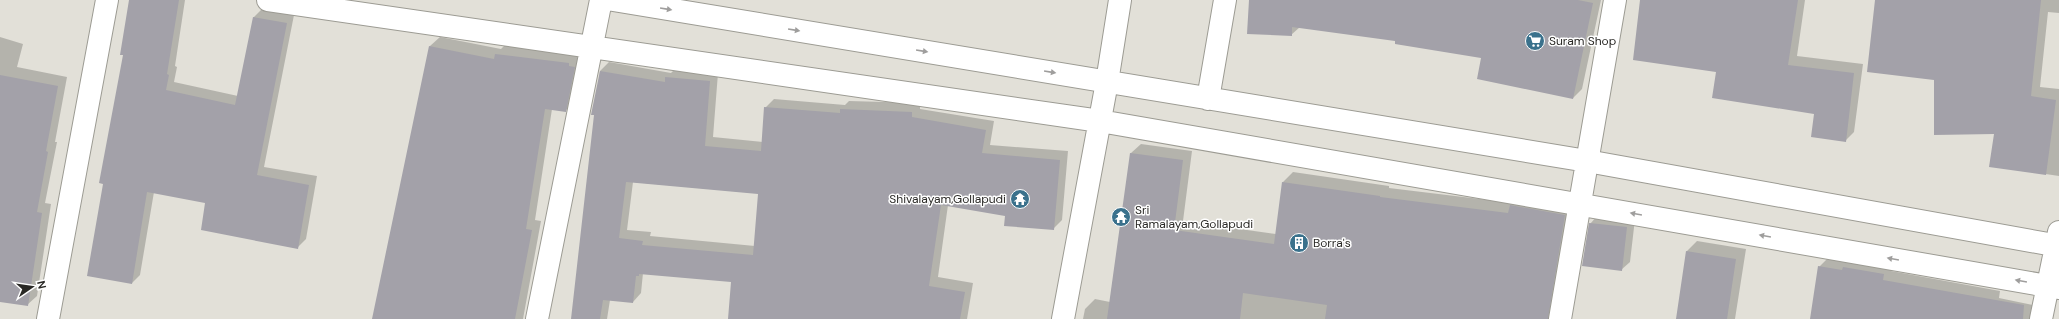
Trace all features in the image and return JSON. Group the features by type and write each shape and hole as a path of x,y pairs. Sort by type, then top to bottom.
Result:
{"street":[{"path":"48,319 107,0"},
{"path":"268,0 1100,122 2053,287"},
{"path":"538,319 601,0"},
{"path":"613,0 1587,161 2058,241 2053,287 2041,319"},
{"path":"1063,319 1108,82 1120,0"},
{"path":"1208,99 1225,0"},
{"path":"1560,319 1615,0"}],"building":[{"path":"129,0 179,0 167,74 169,75 166,90 235,105 253,17 287,23 257,175 309,185 298,249 201,230 205,203 147,192 132,284 87,276 103,184 99,183 123,55 120,55"},
{"path":"1249,0 1578,0 1593,3 1573,99 1477,79 1481,58 1395,44 1395,41 1292,27 1292,36 1247,34"},
{"path":"1640,0 1798,0 1788,65 1854,73 1846,142 1811,137 1814,114 1712,98 1716,72 1633,60"},
{"path":"1875,0 2041,0 2031,96 2056,100 2046,175 1989,167 1994,134 1934,135 1934,80 1867,72"},
{"path":"429,46 494,59 495,54 569,63 569,66 575,67 566,112 545,109 526,229 532,230 515,319 372,319"},
{"path":"600,71 665,82 665,77 710,81 705,146 761,151 764,107 840,113 840,109 912,112 912,117 986,130 982,153 1060,160 1054,230 1004,226 1005,216 941,205 929,286 965,292 960,319 728,319 731,282 639,274 639,276 636,276 633,303 603,300 600,319 571,319 594,115 591,115","holes":["626,182 758,194 753,255 642,245 643,241 619,238"]},
{"path":"0,75 58,86 37,212 42,213 28,306 0,302"},
{"path":"1130,153 1183,160 1174,230 1274,244 1282,182 1380,197 1508,213 1510,205 1565,215 1548,319 1325,319 1327,305 1243,293 1240,319 1107,319"},
{"path":"1589,223 1627,227 1622,271 1582,266"},
{"path":"1686,251 1736,259 1727,319 1676,319"},
{"path":"1818,266 1842,270 1843,267 1884,274 1883,280 2024,305 2023,319 1810,319"}],"place":[{"name":"Suram Shop","path":"1535,41"},
{"name":"Shivalayam,Gollapudi","path":"1020,199"},
{"name":"Sri Ramalayam,Gollapudi","path":"1121,217"},
{"name":"Borra's","path":"1299,243"}]}
